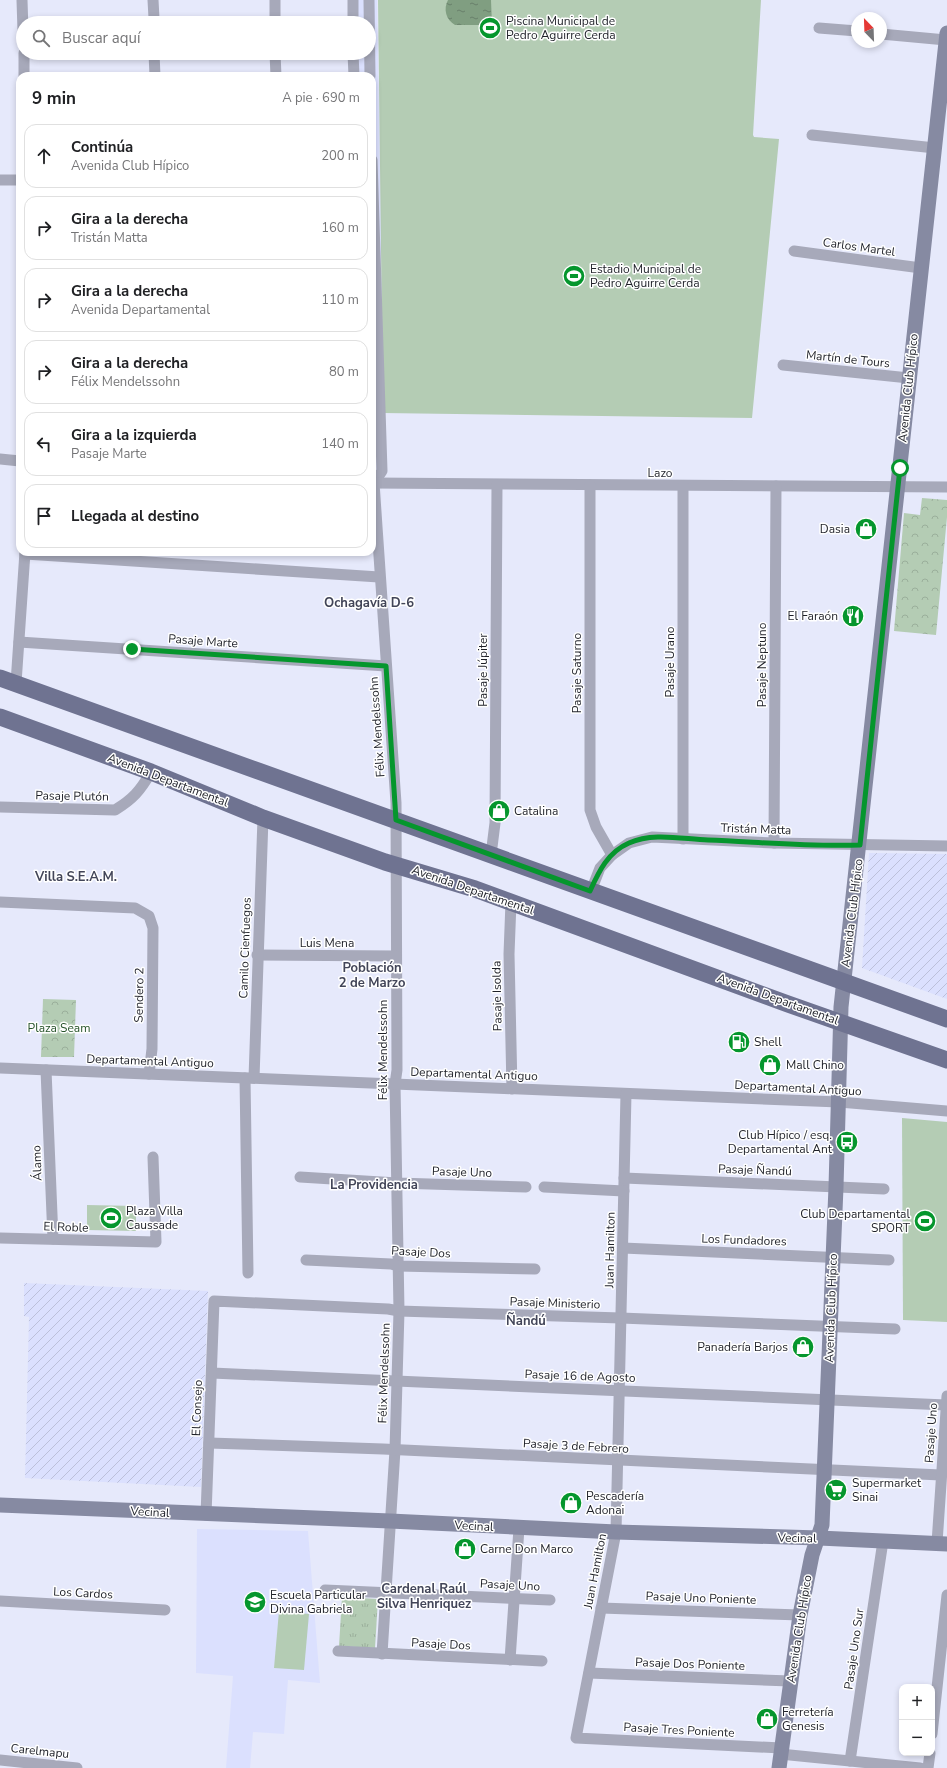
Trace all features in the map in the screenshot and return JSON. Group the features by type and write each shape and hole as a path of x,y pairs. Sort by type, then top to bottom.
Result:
{"main road":[{"path":"8,681 947,1019"},
{"name":"Avenida Departamental","path":"0,717 151,772 263,818 511,902 947,1060"}],"street":[{"path":"22,0 23,16"},
{"path":"153,0 154,16"},
{"path":"275,0 275,16"},
{"path":"353,0 353,16"},
{"path":"369,0 369,16"},
{"path":"819,28 851,31"},
{"path":"887,34 947,36"},
{"name":"Avenida Club Hípico","path":"780,1757 800,1615 812,1554 819,1538 822,1525 844,982 947,36"},
{"path":"24,60 24,72"},
{"path":"154,60 154,72"},
{"path":"275,60 276,72"},
{"path":"354,60 354,72"},
{"path":"370,60 370,72"},
{"path":"812,135 934,148"},
{"path":"0,180 16,180"},
{"name":"Carlos Martel","path":"794,251 921,268"},
{"name":"Félix Mendelssohn","path":"376,302 382,471 376,479"},
{"name":"Martín de Tours","path":"783,365 909,378"},
{"path":"0,459 16,461"},
{"name":"Lazo","path":"376,483 947,487"},
{"name":"Pasaje Júpiter","path":"491,855 495,823 497,484"},
{"name":"Pasaje Saturno","path":"590,485 590,810 596,827 612,855"},
{"name":"Pasaje Urano","path":"683,486 683,839"},
{"name":"Pasaje Neptuno","path":"774,843 776,486"},
{"name":"Félix Mendelssohn","path":"376,530 396,820 397,1070 395,1084 399,1311 395,1450 382,1654"},
{"path":"8,681 19,642 25,556"},
{"path":"69,556 379,577"},
{"name":"Pasaje Marte","path":"19,642 386,666"},
{"name":"Pasaje Plutón","path":"0,807 115,810 131,800 142,788 151,772"},
{"name":"Camilo Cienfuegos","path":"248,1273 250,1078 263,818"},
{"name":"Tristán Matta","path":"590,891 600,868 612,855 629,843 652,836 683,839 774,843 947,846"},
{"name":"Sendero 2","path":"0,902 135,908 149,916 153,928 152,1049 149,1074"},
{"name":"Pasaje Isolda","path":"511,902 509,954 512,1089"},
{"name":"Luis Mena","path":"257,956 396,956"},
{"name":"Departamental Antiguo","path":"0,1068 839,1102 947,1111"},
{"name":"Álamo","path":"46,1070 52,1239"},
{"name":"Juan Hamilton","path":"576,1738 616,1532 626,1094"},
{"name":"El Roble","path":"0,1238 156,1242 152,1157"},
{"name":"Pasaje Uno","path":"300,1177 397,1183 526,1187"},
{"name":"Pasaje Ñandú","path":"624,1178 884,1189"},
{"path":"544,1187 624,1191"},
{"name":"Los Fundadores","path":"623,1248 889,1260"},
{"name":"Pasaje Dos","path":"306,1260 391,1264 398,1266 535,1269"},
{"name":"Pasaje Ministerio","path":"214,1301 388,1308 399,1311 895,1329"},
{"name":"El Consejo","path":"206,1515 214,1301"},
{"name":"Pasaje 16 de Agosto","path":"212,1373 380,1379 397,1382 619,1390 827,1400 947,1401"},
{"name":"Pasaje Uno","path":"942,1544 941,1475 947,1401"},
{"name":"Pasaje 3 de Febrero","path":"209,1443 941,1475"},
{"name":"Vecinal","path":"0,1505 206,1515 390,1521 519,1528 819,1538 942,1544"},
{"path":"510,1660 519,1528"},
{"name":"Pasaje Uno Sur","path":"850,1761 883,1541"},
{"name":"Pasaje Uno","path":"325,1590 550,1600"},
{"path":"934,1720 947,1595"},
{"name":"Los Cardos","path":"0,1601 166,1610"},
{"name":"Pasaje Uno Poniente","path":"601,1608 800,1615"},
{"name":"Pasaje Dos","path":"338,1652 542,1661"},
{"name":"Pasaje Dos Poniente","path":"589,1673 790,1681"},
{"name":"Pasaje Tres Poniente","path":"576,1738 780,1757 850,1761 920,1768"},
{"path":"928,1768 930,1756"},
{"name":"Carelmapu","path":"0,1760 77,1768"}],"shaded area":[{"path":"355,0 377,0 385,470 376,469 376,72 357,72 357,60 376,60 376,16 356,16"},
{"path":"869,853 947,854 947,999 862,968"},
{"path":"24,1283 208,1291 201,1487 25,1478 29,1317 24,1316"},
{"name":"Escuela Particular Divina Gabriela","path":"197,1529 308,1531 320,1683 288,1680 284,1734 253,1732 250,1768 226,1768 233,1676 196,1673"}],"green space":[{"name":"Estadio Municipal de Pedro Aguirre Cerda","path":"378,0 761,0 753,135 754,137 779,139 752,418 383,413"},
{"path":"922,498 947,500 947,517 936,635 894,631 904,513 920,515"},
{"name":"Plaza Seam","path":"43,999 76,1000 74,1057 41,1057"},
{"name":"Club Departamental SPORT","path":"902,1118 947,1122 947,1322 903,1320"},
{"name":"Plaza Villa Caussade","path":"87,1205 136,1206 136,1231 87,1230"},
{"path":"342,1597 378,1599 375,1648 339,1646"},
{"path":"279,1611 309,1614 304,1670 274,1668"}],"water":[{"path":"448,0 491,0 492,25 455,25 449,20 446,14 446,3"}],"place":[{"name":"Piscina Municipal de Pedro Aguirre Cerda","path":"490,28"},
{"name":"Estadio Municipal de Pedro Aguirre Cerda","path":"574,276"},
{"name":"Dasia","path":"866,529"},
{"name":"El Faraón","path":"853,616"},
{"name":"Catalina","path":"499,811"},
{"name":"Shell","path":"739,1042"},
{"name":"Mall Chino","path":"770,1065"},
{"name":"Club Hípico / esq. Departamental Ant","path":"847,1142"},
{"name":"Plaza Villa Caussade","path":"111,1218"},
{"name":"Club Departamental SPORT","path":"925,1221"},
{"name":"Panadería Barjos","path":"803,1347"},
{"name":"Supermarket Sinai","path":"836,1490"},
{"name":"Pescadería Adonai","path":"571,1503"},
{"name":"Carne Don Marco","path":"465,1549"},
{"name":"Escuela Particular Divina Gabriela","path":"255,1602"},
{"name":"Ferretería Genesis","path":"767,1719"}],"district":[{"name":"Ochagavía D-6","path":"369,602"},
{"name":"Villa S.E.A.M.","path":"76,876"},
{"name":"Población 2 de Marzo","path":"372,974"},
{"name":"La Providencia","path":"374,1184"},
{"name":"Ñandú","path":"526,1320"},
{"name":"Cardenal Raúl Silva Henriquez","path":"424,1596"}],"route":[{"path":"132,649 386,666 396,820 590,891 600,868 612,855 629,843 652,836 683,839 774,843 860,845 900,468"}]}
